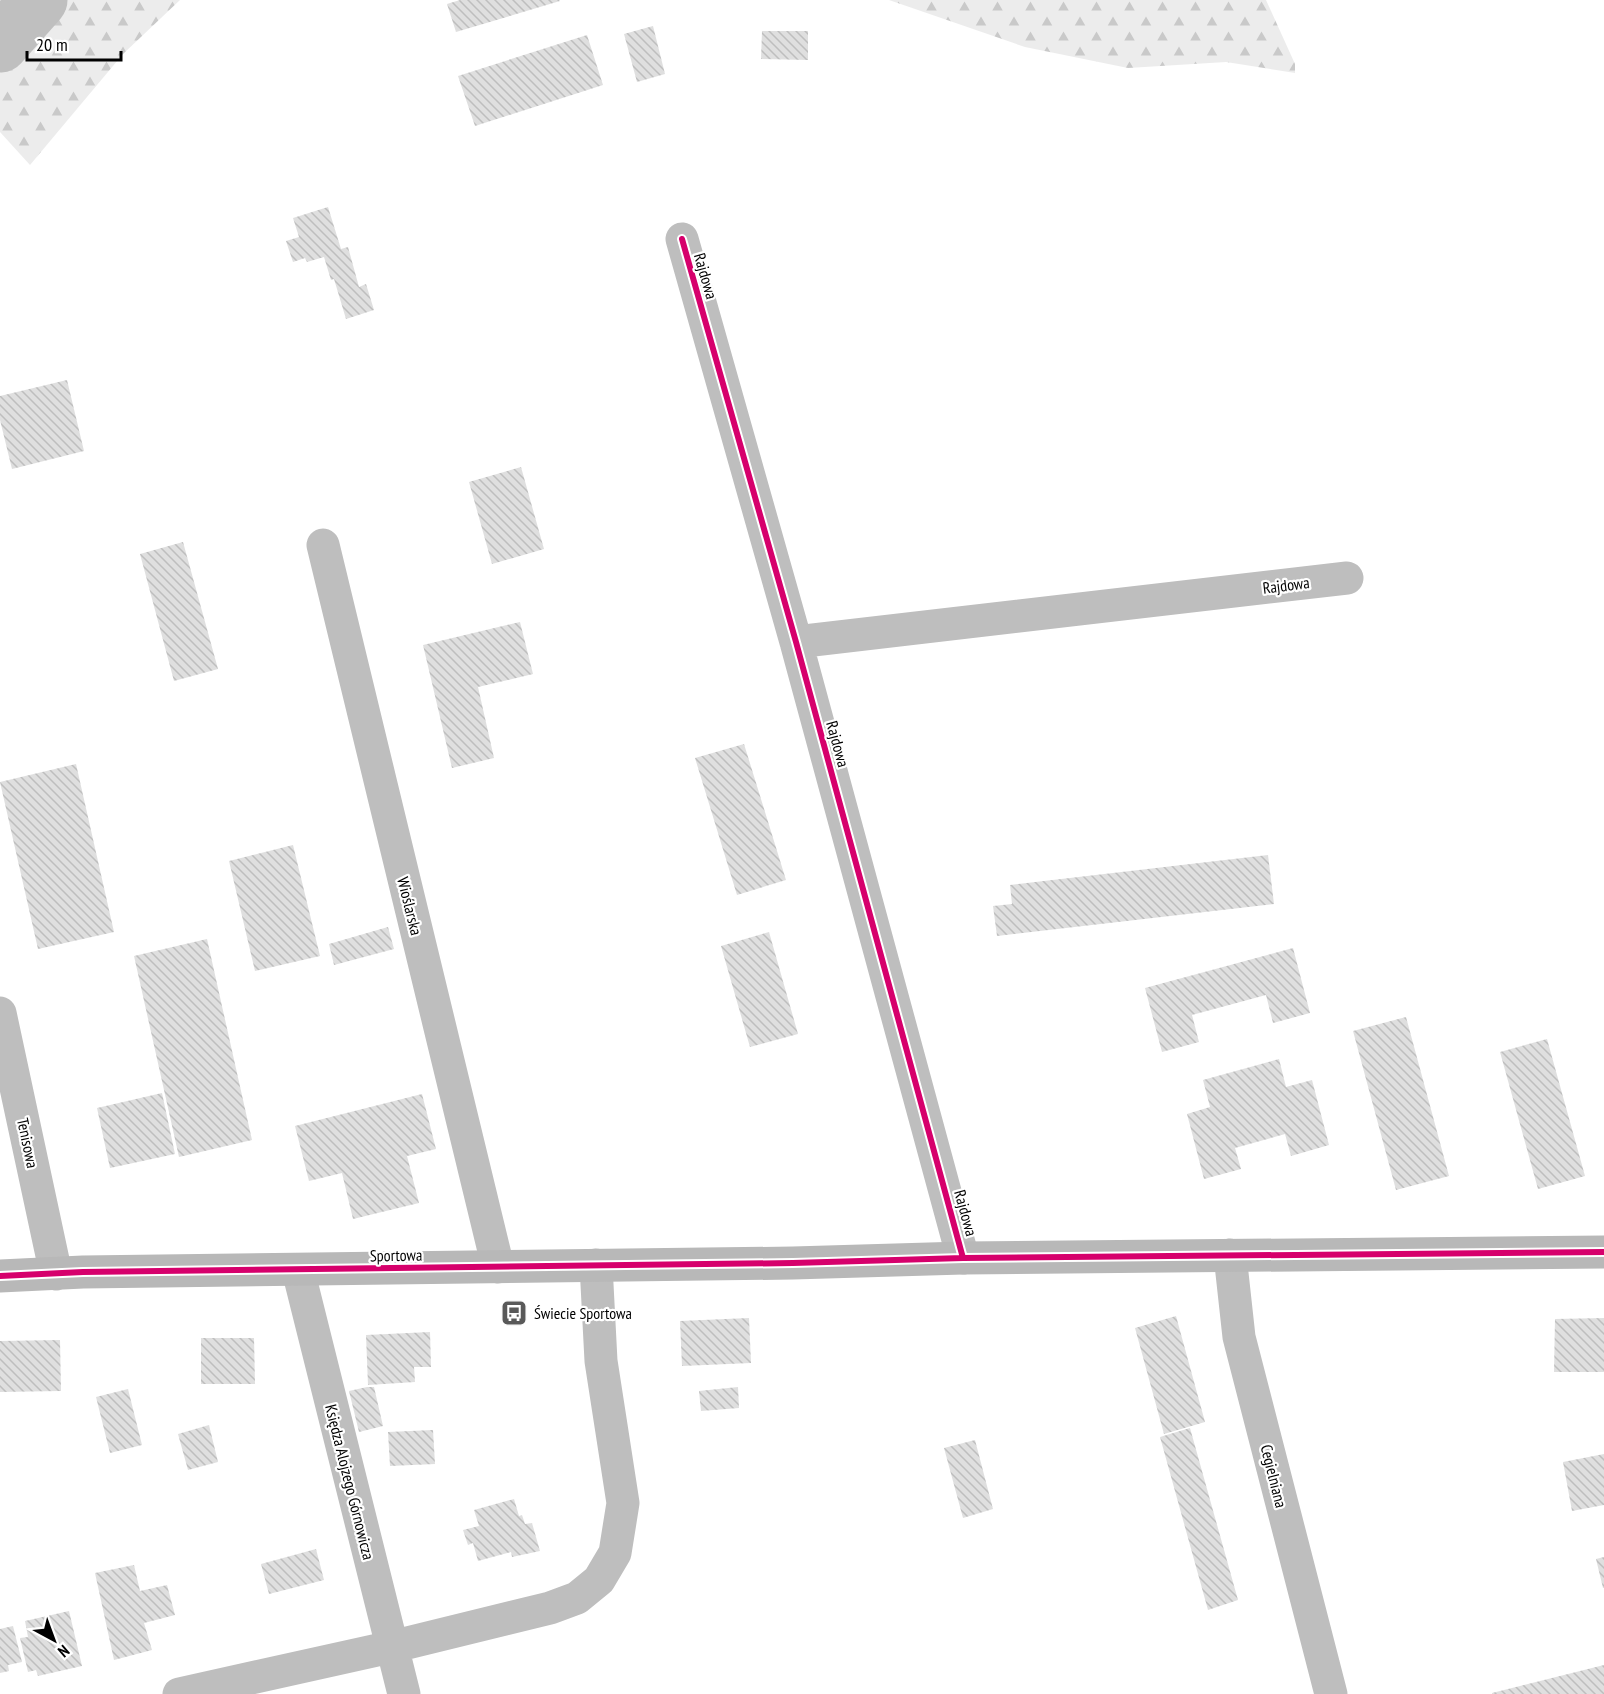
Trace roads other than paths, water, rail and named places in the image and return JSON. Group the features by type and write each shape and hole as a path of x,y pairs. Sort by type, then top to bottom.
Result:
{"street":[{"name":"Rajdowa","path":"682,239 796,642 963,1258"},
{"name":"Wioślarska","path":"323,545 498,1267"},
{"name":"Rajdowa","path":"796,642 1347,578"},
{"name":"Tenisowa","path":"0,1012 56,1274"},
{"name":"Sportowa","path":"0,1276 83,1272 793,1263 963,1258 1604,1252"},
{"name":"Cegielniana","path":"1230,1256 1239,1337 1331,1694"},
{"path":"179,1694 391,1647 550,1608 577,1598 599,1580 615,1553 623,1503 601,1361 596,1265"},
{"name":"Księdza Alojzego Górnowicza","path":"298,1270 404,1694"}],"waterway":[{"path":"0,44 39,0"}],"place":[{"name":"Świecie Sportowa","path":"514,1313"}]}
